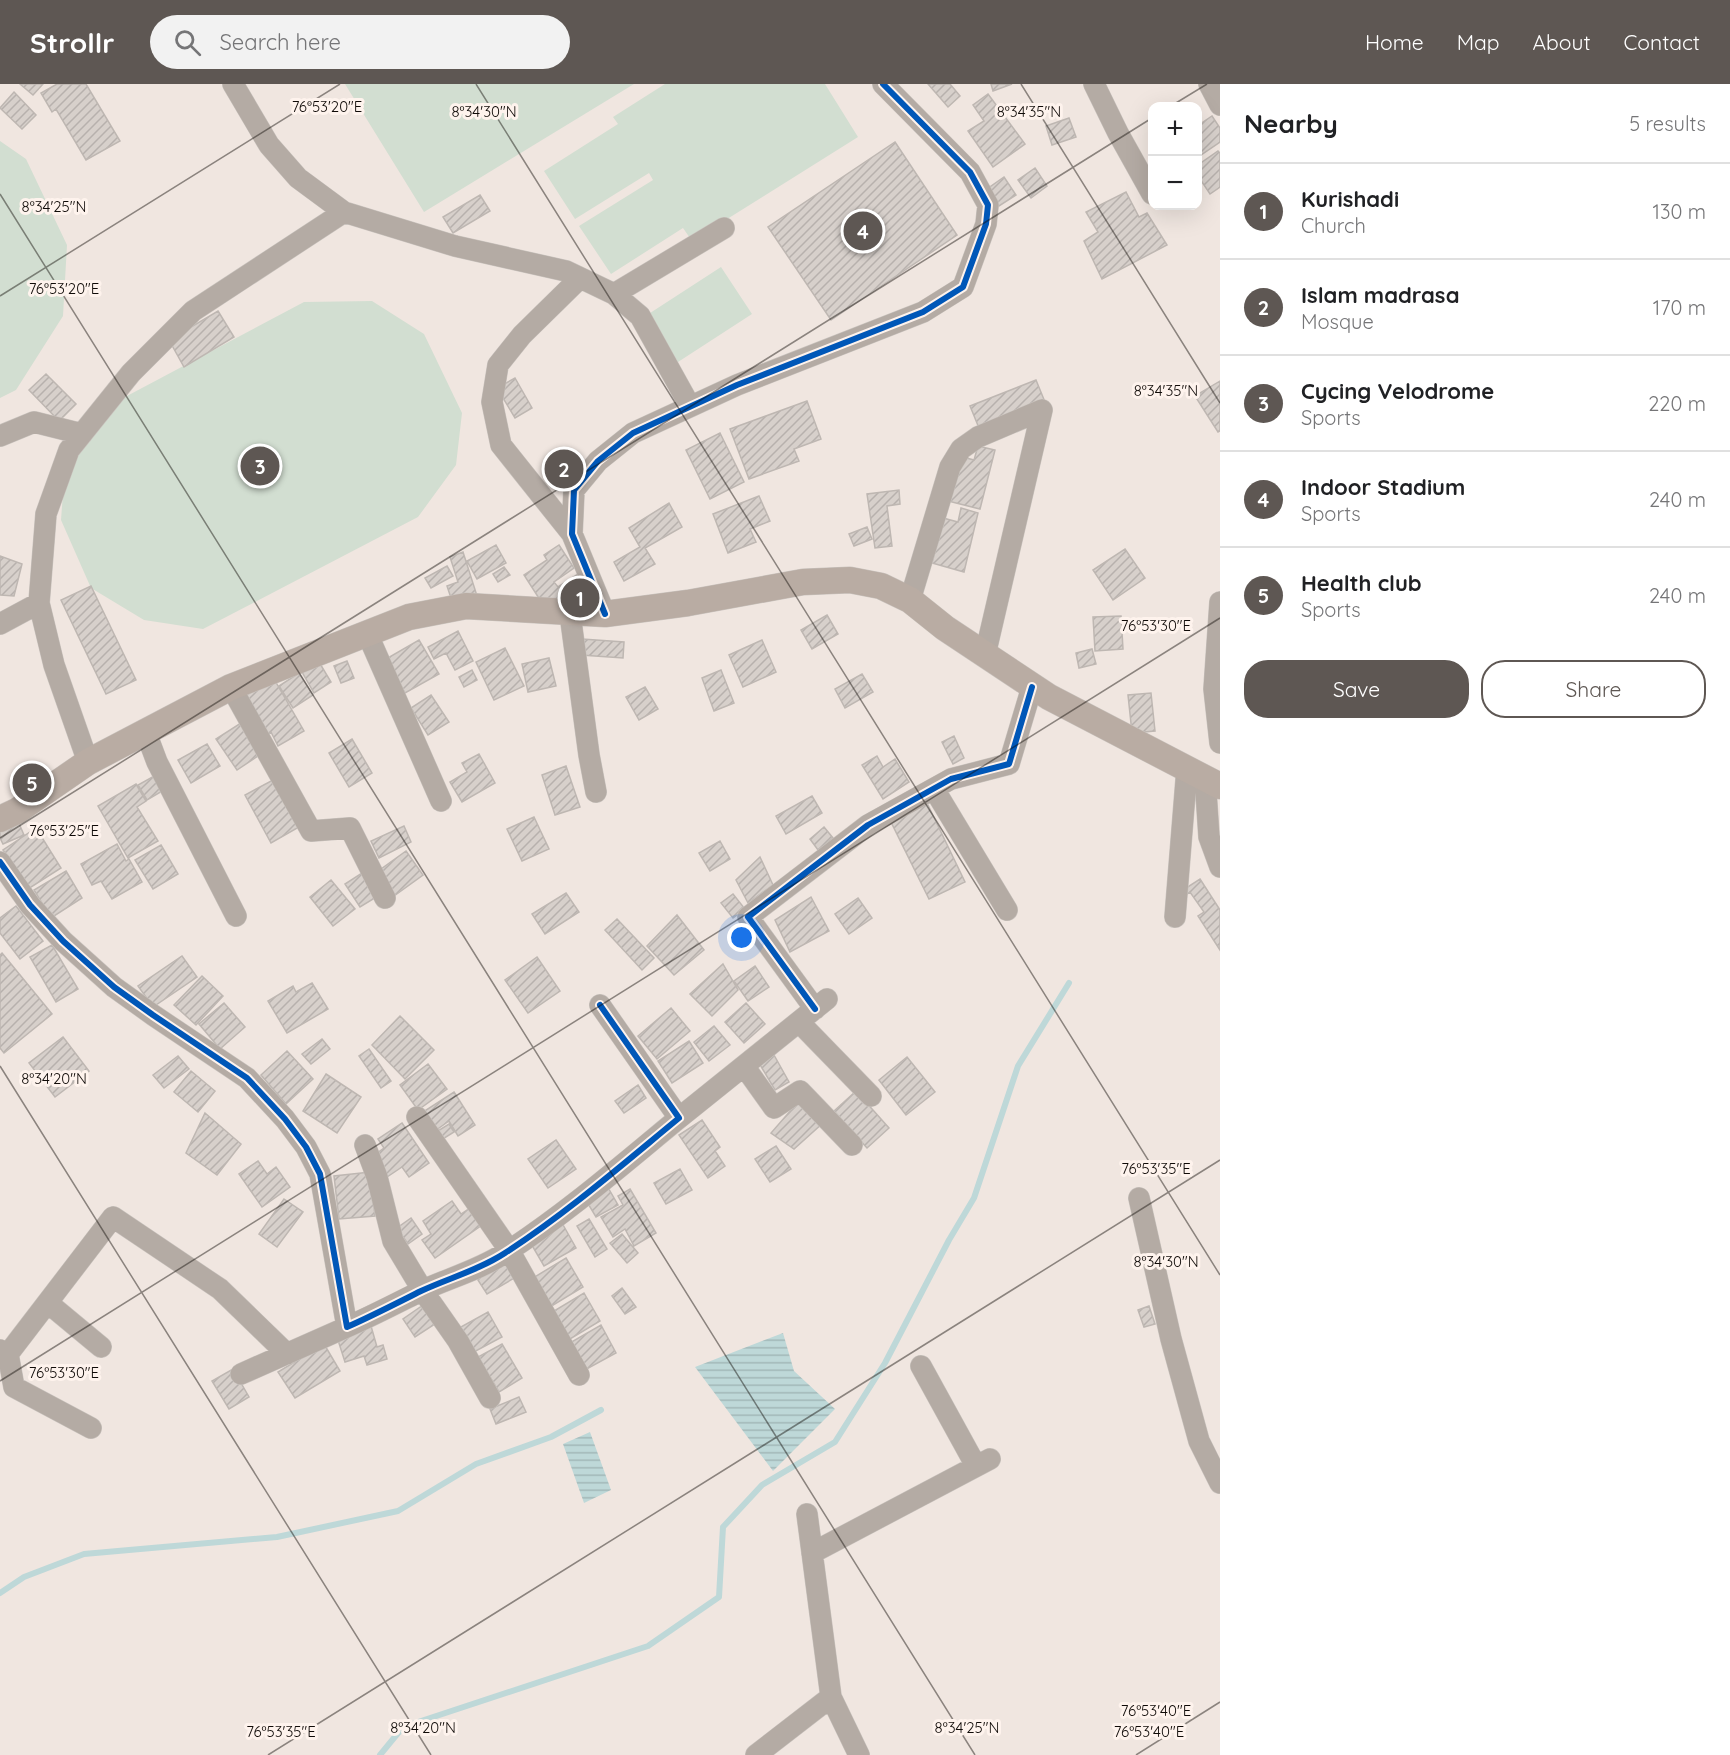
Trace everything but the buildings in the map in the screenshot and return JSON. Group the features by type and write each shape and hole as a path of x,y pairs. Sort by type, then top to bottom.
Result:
{"main road":[{"path":"0,819 16,811 87,762 231,687 409,617 466,606 570,614 605,614 688,603 814,581 850,580 881,586 910,600 1032,687 1204,777"}],"street":[{"path":"233,84 269,145 298,178 344,212 455,246 566,271 614,294 640,316 690,406"},
{"path":"1094,84 1118,133 1148,186"},
{"path":"1209,84 1220,105"},
{"path":"572,534 574,490 598,461 633,433 737,385 923,312 963,287 986,224 988,205 970,172 891,87"},
{"path":"87,762 54,665 39,603 46,514 69,450 131,373 193,311 344,212"},
{"path":"614,294 724,228"},
{"path":"580,278 522,335 498,365 492,402 501,445 572,534 605,614"},
{"path":"910,600 950,467 961,449 978,437 1041,410 985,654"},
{"path":"0,436 34,422 82,434"},
{"path":"1220,602 1214,689 1220,743"},
{"path":"0,624 39,603"},
{"path":"570,614 596,792"},
{"path":"367,633 441,801"},
{"path":"231,687 311,831 350,828 385,898"},
{"path":"871,1096 748,917 868,825 951,779 1009,764 1032,687"},
{"path":"145,730 157,762 236,916"},
{"path":"1204,777 1209,837 1220,867"},
{"path":"1175,917 1204,777"},
{"path":"934,789 1007,910"},
{"path":"0,862 30,905 63,941 114,987 247,1078 285,1119 306,1147 320,1174 347,1327"},
{"path":"600,1005 680,1118"},
{"path":"241,1374 472,1271 509,1250 623,1165 814,1010"},
{"path":"744,1066 774,1108 800,1090 852,1145"},
{"path":"417,1117 509,1250 579,1375"},
{"path":"365,1145 377,1177 393,1241 423,1291 458,1341 490,1398"},
{"path":"1139,1198 1171,1339 1199,1441 1220,1483"},
{"path":"91,1428 14,1387 4,1352 48,1303 113,1217 220,1289 287,1354"},
{"path":"48,1303 101,1347"},
{"path":"812,1553 983,1463 921,1366"},
{"path":"807,1514 831,1697 859,1755"},
{"path":"756,1755 831,1697"}],"green space":[{"path":"345,84 634,84 424,212"},
{"path":"665,84 825,84 858,137 692,241 683,228 611,274 579,226 653,180 649,173 575,219 544,171 618,124 613,117"},
{"path":"0,141 26,159 67,245 63,316 16,390 0,398"},
{"path":"721,267 752,314 678,362 647,315"},
{"path":"372,301 424,334 462,413 456,465 418,517 203,629 144,620 91,588 61,520 65,466 93,414 304,302"}],"water":[{"path":"783,1333 794,1371 835,1409 773,1471 695,1367"},
{"path":"590,1432 611,1490 584,1503 563,1444"}],"waterway":[{"path":"380,1755 403,1727 648,1646 719,1597 723,1527 762,1485 835,1442 885,1363 949,1240 974,1198 1018,1066 1069,983"},
{"path":"0,1593 24,1577 84,1554 277,1537 398,1511 476,1464 551,1437 601,1410"}],"cycle path":[{"path":"605,614 572,534 574,490 598,461 633,433 737,385 923,312 963,287 986,224 988,205 970,172 883,84"},
{"path":"815,1009 748,917 868,825 951,779 1009,764 1032,687"},
{"path":"0,862 30,905 63,941 114,987 247,1078 285,1119 306,1147 320,1174 347,1327 505,1253 573,1205 679,1118 600,1005"}],"place":[{"name":"Indoor Stadium","path":"863,231"},
{"name":"Cycing Velodrome","path":"260,466"},
{"name":"Islam madrasa","path":"564,469"},
{"name":"Kurishadi","path":"580,598"},
{"name":"Health club","path":"32,783"}]}
